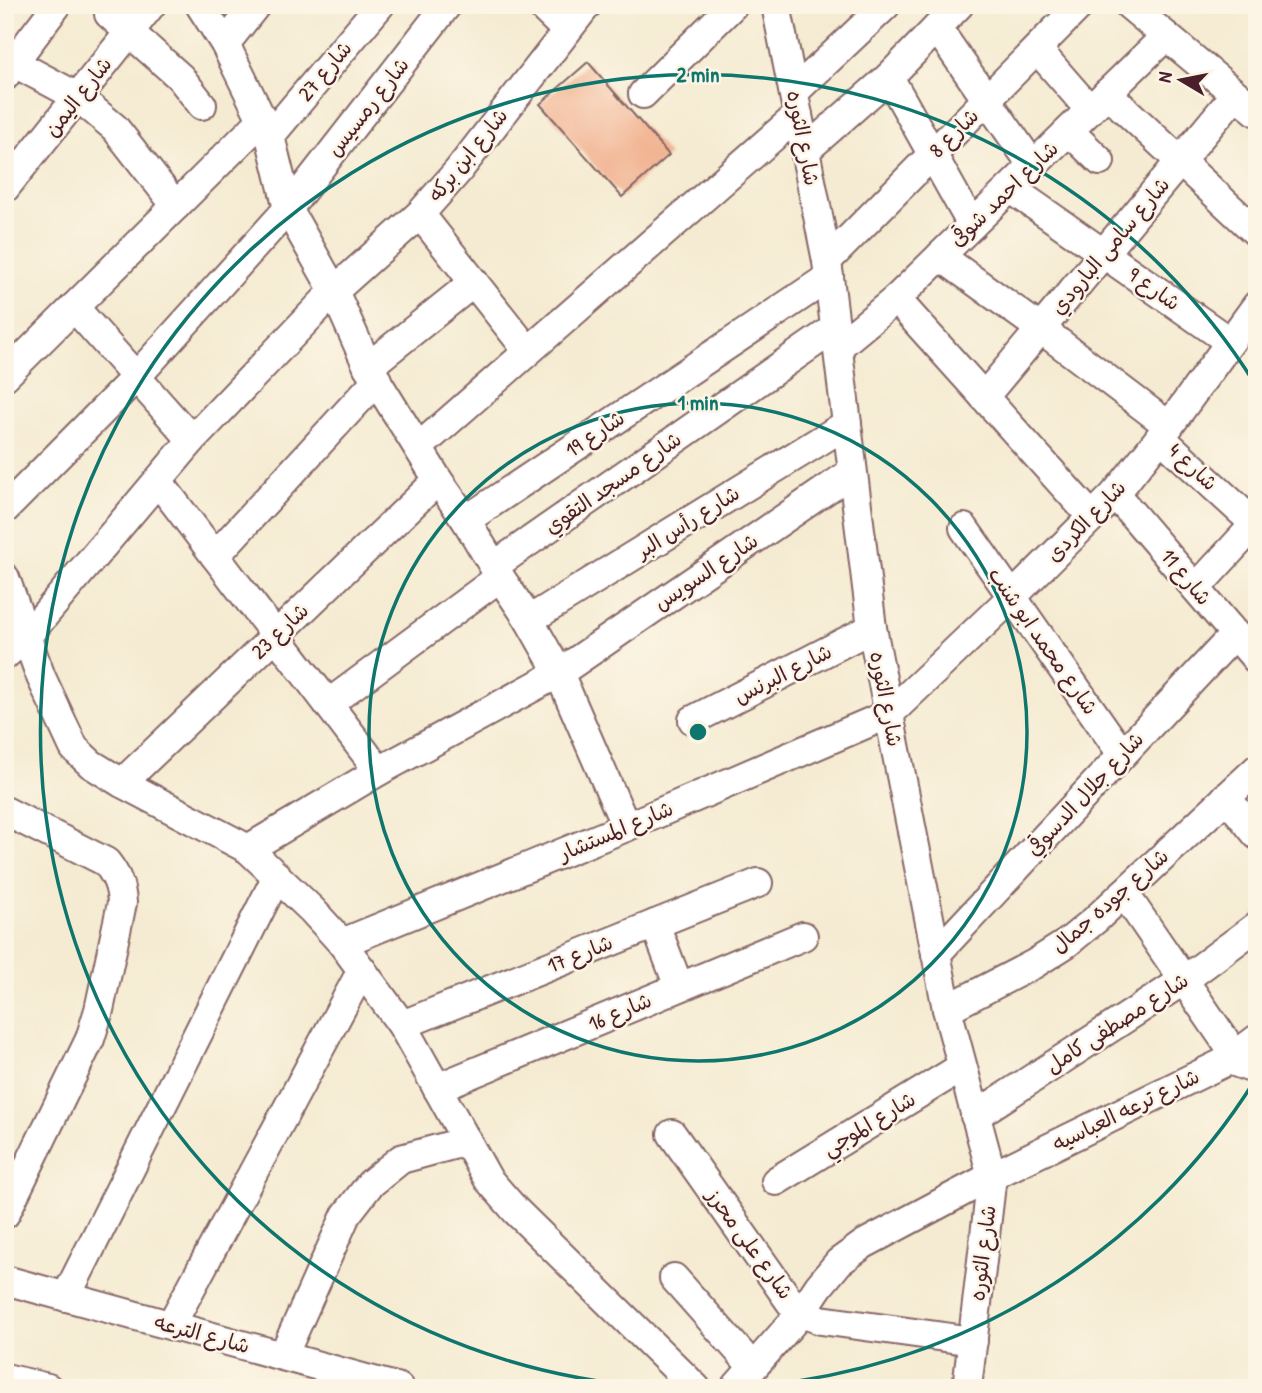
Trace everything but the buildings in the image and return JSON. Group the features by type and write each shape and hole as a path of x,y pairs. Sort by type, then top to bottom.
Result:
{"street":[{"path":"57,5 8,66 78,97 115,128 176,206"},
{"name":"شارع اليمن","path":"5,188 78,97 119,23 151,5"},
{"path":"200,5 225,44 266,128 288,209 334,291 373,373 559,673 626,827"},
{"path":"225,44 256,5"},
{"name":"شارع 27","path":"5,376 176,206 266,128 380,5"},
{"path":"540,5 566,30"},
{"name":"شارع ابن بركه","path":"16,646 192,440 334,291 420,214 458,171 587,5"},
{"path":"643,94 733,5"},
{"name":"شارع الثوره","path":"776,5 828,269 872,628 947,1009 992,1176 967,1388"},
{"path":"419,447 528,351 796,104 886,5"},
{"path":"806,150 889,77 960,5"},
{"name":"شارع 8","path":"828,269 932,155 1080,5"},
{"path":"1129,5 1246,103"},
{"name":"شارع رمسيس","path":"5,509 137,376 288,209 443,7"},
{"path":"119,23 180,77 202,105"},
{"path":"937,29 1033,166"},
{"name":"شارع احمد شوقى","path":"836,338 896,299 1166,36"},
{"path":"1037,49 1099,101 1180,162 1257,233"},
{"path":"889,77 972,225"},
{"name":"شارع سامى البارودي","path":"984,397 1180,162 1246,103"},
{"path":"1069,131 1100,160"},
{"name":"شارع 9","path":"1010,188 1104,253 1246,327"},
{"path":"420,214 528,351"},
{"name":"شارع 4","path":"940,256 1041,329 1165,431 1252,514"},
{"name":"شارع 19","path":"466,520 828,269"},
{"path":"215,556 373,373 474,282"},
{"path":"896,299 1092,517"},
{"path":"74,307 192,440"},
{"name":"شارع الكردى","path":"889,714 1115,494 1246,327"},
{"name":"شارع مسجد التقوي","path":"328,704 497,572 836,338"},
{"name":"شارع رأس البر","path":"528,620 847,424"},
{"name":"شارع السويس","path":"248,849 379,771 559,673 852,471"},
{"name":"شارع 23","path":"122,782 438,480"},
{"path":"158,481 379,771"},
{"name":"شارع 11","path":"1115,494 1257,660"},
{"path":"1196,588 1252,514"},
{"name":"شارع محمد ابو شنب","path":"964,528 1122,754"},
{"path":"5,578 16,646 41,677 74,748 90,764 248,849 278,876 342,943 402,1025 488,1179 516,1211 696,1388"},
{"name":"شارع البرنس","path":"693,720 872,628"},
{"name":"شارع جلال الدسوقي","path":"936,954 1235,634"},
{"name":"شارع المستشار","path":"342,943 626,827 889,714"},
{"name":"شارع جوده جمال","path":"947,1009 1034,964 1067,943 1257,769"},
{"path":"1226,797 1257,835"},
{"path":"5,811 106,862 117,875 122,903 99,1010 90,1039 5,1214"},
{"path":"66,1297 278,876"},
{"name":"شارع 17","path":"402,1025 758,883"},
{"path":"1124,892 1184,980 1245,1056"},
{"path":"655,924 679,988"},
{"name":"شارع مصطفى كامل","path":"975,1116 1184,980 1257,926"},
{"name":"شارع 16","path":"437,1088 803,936"},
{"path":"172,1325 362,970"},
{"name":"شارع ترعه العباسيه","path":"744,1378 801,1313 839,1262 864,1244 992,1176 1245,1056"},
{"name":"شارع الموجي","path":"776,1181 962,1067"},
{"name":"شارع على محرز","path":"672,1134 791,1303 801,1313 821,1320 973,1341"},
{"path":"283,1356 346,1214 370,1184 401,1159 467,1141"},
{"path":"674,1278 744,1378"},
{"name":"شارع الترعه","path":"5,1280 399,1388"},
{"path":"5,1378 48,1388"}]}
